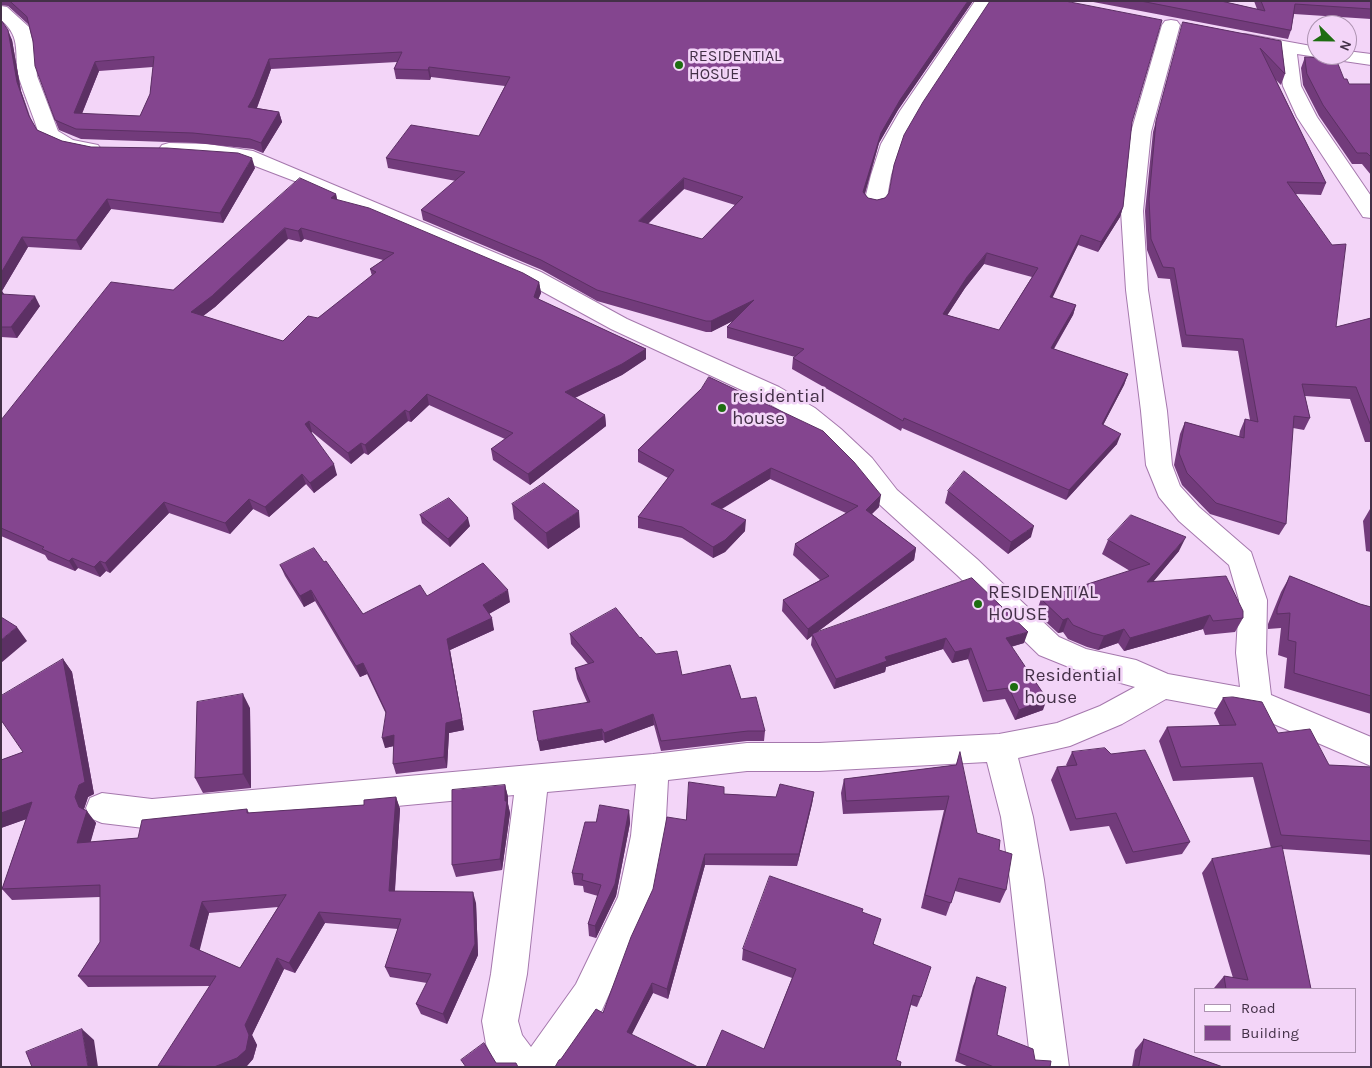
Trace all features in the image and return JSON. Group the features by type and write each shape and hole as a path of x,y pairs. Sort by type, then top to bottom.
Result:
{"street":[{"path":"875,203 881,175 891,144 910,111 984,1"},
{"path":"1,11 20,27 26,51 28,76 49,134 67,145 96,150 114,150"},
{"path":"1171,25 1141,132 1132,211 1137,290 1154,411 1159,465 1168,490 1189,514 1241,560 1253,600 1251,653 1258,703"},
{"path":"1229,36 1307,50"},
{"path":"1287,47 1292,86 1307,117 1371,212"},
{"path":"1357,58 1371,60"},
{"path":"151,149 208,150 246,155 254,158 533,277 619,324 770,393 806,414 832,435 863,465 888,497 967,567 1049,646 1081,660 1136,672 1163,686 1258,703 1371,752"},
{"path":"102,808 152,814 653,768 747,757 819,757 1000,748 1059,736 1111,715 1163,686"},
{"path":"1000,748 1017,817 1028,880 1050,1067"},
{"path":"539,1067 588,997 635,899 648,836 653,768"},
{"path":"523,1067 505,1044 500,1021 509,974 532,779"}],"building":[{"path":"10,1 968,1 900,100 881,133 863,192 868,198 877,200 885,198 889,193 894,165 904,135 923,102 990,1 1065,1 1162,20 1132,122 1123,207 1101,242 1081,235 1050,297 1076,305 1051,348 1128,374 1102,424 1121,434 1069,490 904,418 903,421 793,358 804,349 727,327 754,300 711,321 706,321 597,290 541,260 421,210 465,172 386,158 411,125 479,136 510,77 429,67 428,70 394,69 402,52 269,59 248,107 279,112 261,143 250,139 193,133 76,129 55,120 35,66 33,41 27,17","holes":["154,57 150,94 140,116 74,113 95,62","684,178 743,197 702,239 639,221","987,253 1038,268 999,330 943,314 967,277"]},
{"path":"1141,1 1221,1 1265,11 1261,1 1371,1 1371,9 1295,4 1291,30"},
{"path":"1,20 8,30 17,82 29,116 37,130 62,141 91,147 167,148 238,153 252,158 220,213 107,199 76,240 22,237 1,273"},
{"path":"1183,22 1281,41 1285,74 1260,48 1326,183 1287,182 1332,245 1346,244 1336,327 1371,318 1371,426 1356,387 1302,384 1310,418 1294,416 1286,524 1216,503 1187,473 1179,453 1185,422 1244,438 1245,419 1258,422 1243,339 1186,335 1174,268 1163,267 1151,239 1149,199 1156,121"},
{"path":"1305,57 1307,57 1307,65 1338,65 1344,79 1347,79 1349,84 1371,84 1371,157 1367,153 1357,153 1323,105 1307,74"},
{"path":"300,178 336,194 331,198 369,208 523,273 539,282 534,297 646,349 622,364 565,392 605,415 528,474 491,449 513,433 427,394 409,412 405,410 365,445 361,443 348,453 309,421 305,424 334,464 310,483 302,474 265,507 249,499 225,523 164,502 105,563 100,561 94,567 72,558 69,561 42,549 44,547 1,528 1,420 111,282 173,290","holes":["285,228 298,231 301,228 394,253 370,269 376,272 318,318 308,316 283,341 191,312 212,296"]},
{"path":"1,294 35,296 11,327 1,327"},
{"path":"709,377 823,431 854,462 881,495 866,510 916,548 808,629 783,600 829,576 795,544 858,506 771,468 711,504 746,520 725,540 713,547 682,527 638,517 674,470 638,450 701,389"},
{"path":"964,471 1034,526 1011,542 948,491"},
{"path":"544,483 579,511 546,533 512,504"},
{"path":"449,498 468,518 448,539 420,515"},
{"path":"1131,515 1186,537 1147,582 1226,576 1243,611 1243,618 1213,621 1210,615 1130,638 1124,629 1104,636 1073,625 1068,618 1063,620 1041,599 1150,564 1108,540"},
{"path":"314,548 324,562 326,561 363,614 420,585 427,596 483,563 508,590 483,605 492,618 447,639 462,719 446,723 444,757 393,764 394,735 382,738 386,712 363,663 356,666 311,590 300,596 280,565"},
{"path":"1290,576 1371,607 1371,696 1294,673 1296,642 1288,640 1290,613 1277,614 1277,609"},
{"path":"972,578 1028,632 1006,638 1047,699 1019,710 1009,688 987,691 971,648 955,652 946,638 885,657 887,661 836,679 812,634"},
{"path":"616,608 640,638 656,654 677,651 682,675 730,665 741,699 756,697 765,731 748,731 661,741 653,714 604,733 602,729 538,741 533,711 590,702 575,668 594,662 570,634"},
{"path":"1,617 17,627 1,640"},
{"path":"63,659 85,782 79,785 75,797 79,807 87,811 77,843 138,838 142,820 247,809 247,813 364,805 364,800 396,797 389,891 473,892 475,944 443,1014 416,1004 431,974 385,967 401,919 319,912 289,963 277,958 245,1025 249,1035 246,1050 237,1058 214,1067 158,1066 216,976 78,976 100,942 100,885 2,889 32,802 1,813 1,760 23,752 1,720 1,696","holes":["286,895 240,968 190,946 202,902"]},
{"path":"243,694 243,774 195,778 197,702"},
{"path":"1233,697 1262,702 1278,733 1310,729 1329,765 1371,767 1371,841 1281,835 1262,763 1181,767 1167,727 1236,725 1223,698"},
{"path":"1105,748 1111,754 1145,750 1190,842 1133,852 1116,813 1076,819 1057,767 1077,765 1072,752"},
{"path":"960,752 977,833 1000,840 999,850 1012,854 1006,890 959,878 951,903 925,895 949,796 846,801 844,779 956,765"},
{"path":"689,782 724,787 724,794 776,797 780,784 814,792 799,854 705,854 667,989 652,983 627,1032 698,1067 555,1067 596,1009 603,1013 631,937 653,889 667,817 686,820"},
{"path":"505,785 505,801 507,801 500,859 452,865 452,790"},
{"path":"600,805 629,810 615,884 595,926 588,924 601,885 582,880 583,874 572,873 585,822 596,822"},
{"path":"1282,846 1311,988 1226,988 1224,976 1248,980 1212,859"},
{"path":"770,876 863,909 862,912 881,919 873,944 931,967 921,997 913,995 896,1060 901,1062 900,1067 706,1067 722,1030 764,1049 796,969 743,949"},
{"path":"977,977 1006,987 997,1035 1033,1049 1035,1060 1051,1061 1050,1067 994,1067 959,1053"},
{"path":"82,1029 88,1067 32,1067 26,1052"},
{"path":"1144,1039 1223,1067 1139,1067"},
{"path":"484,1043 496,1063 516,1063 518,1067 466,1067 461,1060"}],"place":[{"name":"RESIDENTIAL HOSUE","path":"679,65"},
{"name":"residential house","path":"722,408"},
{"name":"RESIDENTIAL HOUSE","path":"978,604"},
{"name":"Residential house","path":"1014,687"}]}
